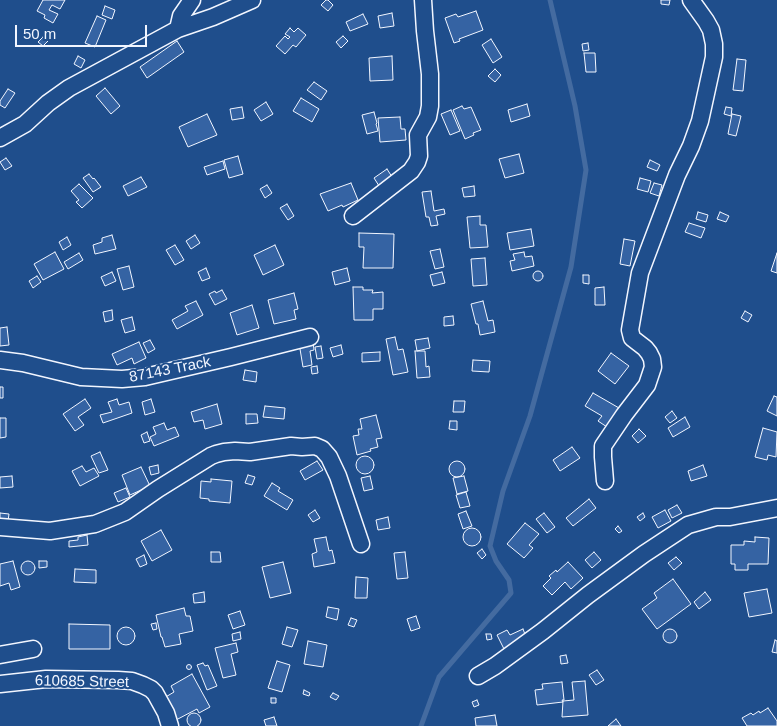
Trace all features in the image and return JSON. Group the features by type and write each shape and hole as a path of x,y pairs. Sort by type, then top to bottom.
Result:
{"street":[{"path":"178,29 181,16 192,0"},
{"path":"0,138 25,124 48,103 69,88 178,29 213,17 252,0"},
{"path":"353,216 411,171 419,156 418,135 428,117 430,106 430,74 424,31 423,0"},
{"path":"605,481 603,446 646,385 653,367 649,353 632,338 630,330 640,273 700,121 714,57 711,30 691,0"},
{"name":"87143 Track","path":"0,360 23,363 81,377 122,379 145,377 310,337"},
{"path":"0,528 50,531 95,524 125,512 210,456 224,452 250,452 291,446 315,446 322,449 329,457 338,476 361,544"},
{"path":"478,676 495,666 644,554 688,525 716,517 777,508"},
{"path":"0,655 33,649"},
{"name":"610685 Street","path":"0,684 46,679 132,681 151,689 155,693 166,713 170,726"}],"building":[{"path":"43,0 65,0 60,9 52,5 49,10 58,14 53,23 44,18 45,15 37,11"},
{"path":"326,0 333,5 328,11 321,5"},
{"path":"661,0 670,0 669,5 661,4"},
{"path":"105,6 115,10 112,19 102,15"},
{"path":"476,11 483,30 459,39 460,41 454,43 445,18 456,14 458,17"},
{"path":"392,13 394,26 380,28 378,16"},
{"path":"363,14 368,24 350,31 346,22"},
{"path":"97,16 106,20 95,47 85,43"},
{"path":"290,28 294,32 298,28 306,35 296,47 293,45 285,54 276,46 285,36 288,39 290,37 285,34"},
{"path":"343,36 348,41 341,48 336,42"},
{"path":"43,37 48,41 43,46 38,42"},
{"path":"491,39 502,57 493,63 482,45"},
{"path":"177,41 184,52 147,78 140,67"},
{"path":"588,43 589,50 583,51 582,44"},
{"path":"584,53 595,53 596,72 586,72"},
{"path":"78,56 85,60 81,68 74,64"},
{"path":"392,56 393,80 370,81 369,58"},
{"path":"737,59 746,60 743,91 733,90"},
{"path":"495,69 501,75 495,82 488,76"},
{"path":"314,82 327,91 321,100 307,90"},
{"path":"105,88 120,106 111,114 96,96"},
{"path":"8,89 15,93 5,108 0,105 0,101"},
{"path":"301,98 319,109 312,122 293,111"},
{"path":"266,102 273,114 261,121 254,110"},
{"path":"527,104 530,116 511,122 508,110"},
{"path":"462,106 464,109 471,107 481,130 465,139 453,110"},
{"path":"242,107 244,118 232,120 230,109"},
{"path":"726,107 732,108 731,116 724,114"},
{"path":"451,110 460,131 450,135 441,114"},
{"path":"374,112 378,131 367,134 362,115"},
{"path":"207,114 217,135 188,147 179,127"},
{"path":"732,114 741,116 736,136 728,134"},
{"path":"400,117 401,129 405,129 406,140 380,142 378,118"},
{"path":"519,154 524,173 505,178 499,159"},
{"path":"238,156 243,174 229,178 224,160"},
{"path":"6,158 12,166 5,170 0,162"},
{"path":"650,160 660,165 657,171 647,167"},
{"path":"223,161 225,169 207,175 204,167"},
{"path":"387,169 394,180 381,189 374,178"},
{"path":"89,174 101,187 93,192 83,178"},
{"path":"141,177 147,187 128,196 123,186"},
{"path":"640,178 651,181 648,192 637,189"},
{"path":"351,183 358,200 328,211 320,194"},
{"path":"654,183 662,185 659,196 650,193"},
{"path":"79,184 93,198 82,208 76,202 79,200 71,191"},
{"path":"267,185 272,193 265,198 260,189"},
{"path":"474,186 475,196 464,197 462,188"},
{"path":"431,191 434,211 444,209 445,214 436,216 438,225 431,226 429,217 426,217 422,192"},
{"path":"287,204 294,216 288,220 280,208"},
{"path":"698,212 708,215 706,222 696,219"},
{"path":"720,212 729,216 726,222 717,219"},
{"path":"480,216 480,225 486,225 488,247 470,248 467,217"},
{"path":"689,223 705,228 701,238 685,232"},
{"path":"531,229 534,246 510,250 507,233"},
{"path":"359,233 394,234 393,268 363,268 364,247 359,247"},
{"path":"112,235 116,249 95,254 93,245 102,242 102,238"},
{"path":"195,235 200,243 191,249 186,241"},
{"path":"67,237 71,245 63,250 59,242"},
{"path":"624,239 635,241 630,266 620,264"},
{"path":"175,245 184,260 175,265 166,250"},
{"path":"275,245 284,265 263,275 254,255"},
{"path":"440,249 444,267 435,269 430,251"},
{"path":"55,252 64,269 43,280 34,264"},
{"path":"524,252 525,257 532,256 534,266 512,271 510,261 515,260 513,254"},
{"path":"79,253 83,260 68,269 64,262"},
{"path":"777,253 777,273 771,271"},
{"path":"485,258 487,285 473,286 471,259"},
{"path":"129,266 134,287 123,290 117,269"},
{"path":"206,268 210,278 202,281 198,272"},
{"path":"347,268 350,281 335,285 332,272"},
{"path":"536,271 540,271 543,276 542,280 536,281 533,278 533,274"},
{"path":"112,272 116,281 105,286 101,277"},
{"path":"442,272 445,283 433,286 430,275"},
{"path":"583,275 589,275 589,284 583,283"},
{"path":"37,276 41,282 33,288 29,281"},
{"path":"353,287 373,290 372,293 383,292 383,309 373,309 373,320 354,320"},
{"path":"604,287 605,305 595,305 595,288"},
{"path":"222,290 227,299 215,305 209,294"},
{"path":"294,293 298,309 294,310 296,319 274,324 268,300"},
{"path":"196,301 203,315 177,329 172,320 188,311 185,306"},
{"path":"483,301 488,321 493,320 495,332 480,335 471,304"},
{"path":"252,305 259,328 237,335 230,313"},
{"path":"112,310 113,320 105,322 103,312"},
{"path":"745,311 752,315 748,322 741,318"},
{"path":"453,316 454,325 444,326 444,317"},
{"path":"132,317 135,330 125,333 121,320"},
{"path":"7,327 9,345 0,346 0,328"},
{"path":"395,337 398,350 403,349 408,372 393,375 386,339"},
{"path":"428,338 430,348 417,351 415,340"},
{"path":"150,340 155,349 148,353 143,343"},
{"path":"313,341 314,350 310,351 312,365 303,367 299,343"},
{"path":"139,342 146,358 134,364 132,358 117,365 112,354"},
{"path":"341,345 343,354 333,357 330,348"},
{"path":"321,346 323,358 317,359 315,347"},
{"path":"415,351 425,351 426,367 429,366 430,377 417,378"},
{"path":"380,352 380,361 362,362 362,353"},
{"path":"611,353 629,366 615,384 598,371"},
{"path":"473,360 490,361 489,372 472,371"},
{"path":"317,366 318,373 312,374 311,367"},
{"path":"245,370 257,372 256,382 243,380"},
{"path":"0,387 3,387 3,398 0,398"},
{"path":"593,393 619,408 607,427 598,421 602,416 585,406"},
{"path":"774,396 777,397 777,416 767,411"},
{"path":"85,399 91,408 78,417 84,425 75,431 63,414"},
{"path":"117,399 119,405 129,402 132,413 103,423 100,415 112,412 108,402"},
{"path":"151,399 155,412 145,415 142,402"},
{"path":"454,401 465,401 464,412 453,412"},
{"path":"217,404 222,424 205,429 203,420 194,422 191,412"},
{"path":"265,406 285,408 284,419 263,417"},
{"path":"672,411 677,418 670,423 665,417"},
{"path":"246,414 257,414 258,423 246,424"},
{"path":"376,415 382,438 376,439 378,447 357,455 353,436 359,435 358,429 362,429 360,419"},
{"path":"685,417 690,427 673,437 668,428"},
{"path":"0,418 6,418 6,437 0,438"},
{"path":"450,421 457,421 457,430 449,429"},
{"path":"164,423 167,430 175,427 179,436 154,446 150,437 156,434 153,427"},
{"path":"763,428 777,432 776,457 768,455 767,460 755,457"},
{"path":"639,429 646,436 638,443 632,436"},
{"path":"147,432 150,441 144,443 141,435"},
{"path":"572,447 580,458 560,471 553,460"},
{"path":"100,452 108,470 99,473 91,456"},
{"path":"361,456 369,456 374,461 372,472 361,474 356,469 356,461"},
{"path":"317,461 323,470 305,480 300,471"},
{"path":"457,461 463,463 465,469 463,475 457,477 451,475 449,469 451,463"},
{"path":"158,465 159,473 151,475 149,467"},
{"path":"703,465 707,476 691,481 688,471"},
{"path":"82,466 86,472 94,468 99,476 80,486 72,471"},
{"path":"141,467 150,486 130,495 122,475"},
{"path":"248,475 255,477 252,485 245,483"},
{"path":"12,476 13,487 0,488 0,477"},
{"path":"370,476 373,489 364,491 361,478"},
{"path":"464,476 468,491 457,494 453,478"},
{"path":"211,479 232,481 230,503 200,498 201,481 211,482"},
{"path":"272,483 280,488 278,491 293,500 287,510 264,496"},
{"path":"126,488 130,497 118,502 114,493"},
{"path":"466,492 470,506 460,508 456,495"},
{"path":"589,499 596,508 573,526 566,518"},
{"path":"677,505 682,513 672,518 668,510"},
{"path":"315,510 320,518 313,522 308,515"},
{"path":"665,510 671,521 658,528 652,517"},
{"path":"466,511 472,526 463,529 458,514"},
{"path":"0,513 9,514 8,521 0,520"},
{"path":"544,513 555,527 547,533 536,519"},
{"path":"643,513 645,517 640,521 637,517"},
{"path":"388,517 390,528 378,530 376,520"},
{"path":"525,523 539,534 529,545 533,548 524,558 507,544"},
{"path":"618,526 622,531 619,533 615,529"},
{"path":"472,528 478,531 481,537 478,543 472,546 466,543 463,537 466,531"},
{"path":"161,530 172,550 152,561 141,541"},
{"path":"87,535 88,545 69,547 69,541 78,540 78,537"},
{"path":"326,537 329,551 332,550 335,563 314,567 312,554 317,552 314,539"},
{"path":"755,537 769,538 768,564 748,564 748,570 735,570 735,564 731,564 731,545 744,545 744,541 755,542"},
{"path":"482,549 486,555 482,559 477,553"},
{"path":"211,552 220,552 221,562 211,562"},
{"path":"405,552 408,578 397,579 394,553"},
{"path":"594,552 601,560 592,568 585,560"},
{"path":"144,555 147,564 140,567 136,559"},
{"path":"676,557 682,563 674,570 668,563"},
{"path":"13,561 20,587 11,590 9,583 0,586 0,564"},
{"path":"25,561 31,561 35,568 31,575 25,575 21,571 21,565"},
{"path":"39,561 47,561 47,567 39,568"},
{"path":"283,562 291,593 270,598 262,567"},
{"path":"568,562 583,578 571,589 565,582 552,595 543,586 551,578 549,576 556,570 557,572"},
{"path":"75,569 96,570 96,583 74,582"},
{"path":"356,577 368,578 367,598 355,598"},
{"path":"673,579 691,604 657,629 642,609 657,598 654,593"},
{"path":"767,589 772,613 749,617 744,593"},
{"path":"204,592 205,602 194,603 193,594"},
{"path":"705,592 711,600 699,609 694,602"},
{"path":"328,607 339,609 337,620 326,617"},
{"path":"184,608 186,616 190,616 193,631 179,634 181,644 165,647 156,615"},
{"path":"240,611 245,625 233,629 228,615"},
{"path":"416,616 420,628 411,631 407,619"},
{"path":"351,618 357,620 354,627 348,625"},
{"path":"156,623 157,629 153,630 151,624"},
{"path":"69,624 110,625 110,649 69,649"},
{"path":"126,627 132,630 135,636 132,642 126,645 120,642 117,636 120,630"},
{"path":"287,627 298,630 292,647 282,644"},
{"path":"523,629 526,637 505,651 497,635 507,630 510,635"},
{"path":"667,629 673,629 677,636 673,643 667,643 663,639 663,633"},
{"path":"240,632 241,639 233,641 232,634"},
{"path":"486,634 491,634 492,639 487,640"},
{"path":"775,640 777,641 777,653 772,652"},
{"path":"308,641 327,645 323,667 304,664"},
{"path":"236,643 238,652 231,654 236,675 223,678 215,648"},
{"path":"566,655 568,663 561,664 560,656"},
{"path":"277,661 290,665 282,692 268,688"},
{"path":"203,663 205,666 208,665 217,686 207,690 197,665"},
{"path":"189,664 192,667 189,670 186,667"},
{"path":"597,670 604,680 596,685 589,675"},
{"path":"192,674 210,707 199,713 197,709 176,720 164,698 174,692 171,686"},
{"path":"585,681 588,715 562,717 563,701 574,700 572,682"},
{"path":"562,682 563,702 537,705 535,690 543,689 542,684"},
{"path":"304,690 310,693 309,696 303,694"},
{"path":"333,693 339,696 336,700 330,697"},
{"path":"271,698 276,698 276,703 271,703"},
{"path":"477,700 479,705 474,707 472,702"},
{"path":"768,708 777,721 777,726 747,726 742,718 751,713 753,715 759,711 760,713"},
{"path":"191,713 197,713 201,720 197,727 191,727 187,723 187,717"},
{"path":"495,715 497,726 476,726 475,718"},
{"path":"274,717 277,726 266,726 264,720"},
{"path":"616,719 621,726 608,726"}],"waterway":[{"path":"421,726 439,677 511,593 509,580 496,561 490,546 503,491 530,416 571,267 586,170 575,106 550,0"}]}
